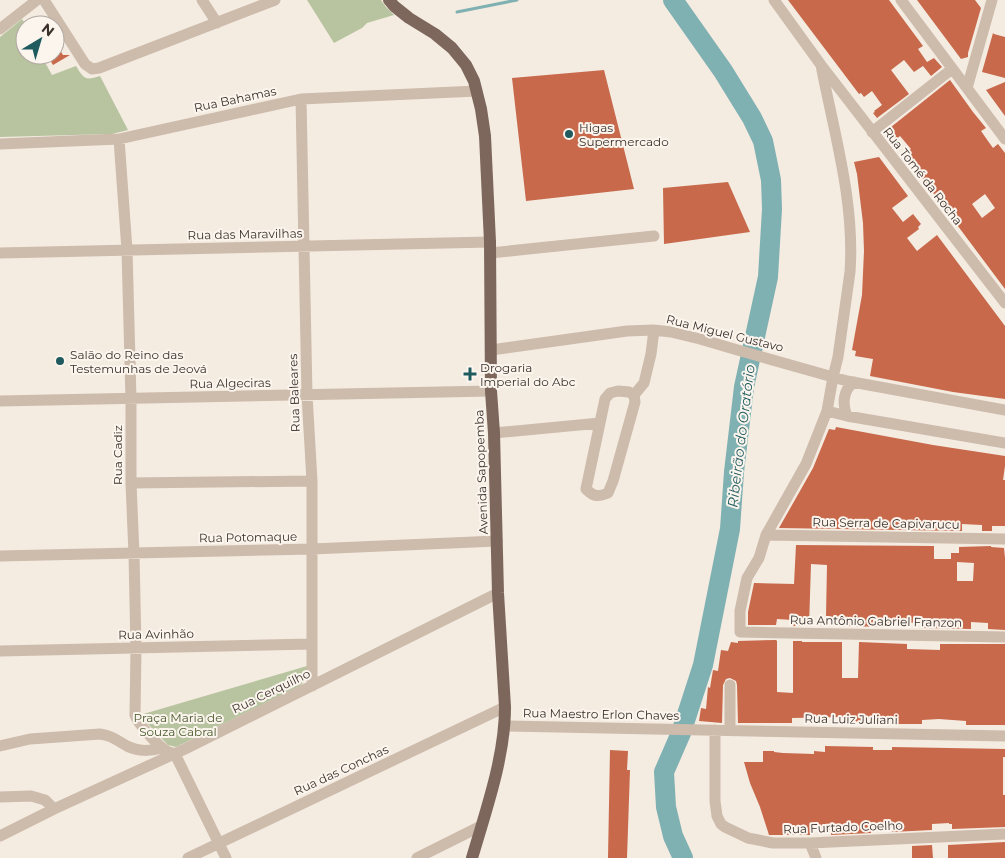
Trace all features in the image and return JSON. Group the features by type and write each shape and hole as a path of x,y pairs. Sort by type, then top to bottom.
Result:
{"main road":[{"name":"Avenida Sapopemba","path":"389,0 409,18 436,34 452,48 466,65 477,91 486,136 490,248 491,391 505,726 494,779 472,858"}],"street":[{"path":"0,29 38,0"},
{"path":"44,0 85,64 92,69 275,0"},
{"path":"202,0 217,23"},
{"name":"Rua Tomé da Rocha","path":"774,0 820,65 1005,303"},
{"path":"901,0 1005,139"},
{"path":"967,88 992,0"},
{"path":"766,535 806,464 827,411 838,357 850,272 848,206 844,172 820,65"},
{"path":"872,132 952,69"},
{"name":"Rua Bahamas","path":"0,144 119,139 301,99 477,91"},
{"name":"Rua Baleares","path":"301,99 307,395 312,481 312,686"},
{"name":"Rua Cadiz","path":"119,139 127,250 136,648 135,715 140,725 163,748 175,754"},
{"name":"Rua das Maravilhas","path":"0,253 304,246 490,248 654,236"},
{"path":"634,395 629,392 618,391 610,393 605,399 586,489 591,494 600,496 608,492 613,481 635,402 634,395 644,383 651,354 654,330"},
{"name":"Rua Miguel Gustavo","path":"491,350 627,331 654,330 672,332 854,382 1005,410"},
{"path":"847,416 844,409 845,393 854,382"},
{"name":"Rua Algeciras","path":"0,401 491,391"},
{"path":"827,411 1005,443"},
{"path":"494,433 600,423"},
{"path":"131,483 312,481"},
{"name":"Rua Serra de Capivarucu","path":"766,535 1005,539"},
{"name":"Rua Antônio Gabriel Franzon","path":"766,535 759,558 746,581 740,611 743,632 1005,637"},
{"name":"Rua Potomaque","path":"0,556 312,550 497,541"},
{"name":"Rua Cerquilho","path":"0,836 54,809 175,754 498,594"},
{"name":"Rua Avinhão","path":"0,651 312,644"},
{"path":"730,685 730,730"},
{"name":"Rua das Conchas","path":"188,858 505,707"},
{"name":"Rua Maestro Erlon Chaves","path":"505,726 696,730"},
{"name":"Rua Luiz Juliani","path":"696,730 1005,736"},
{"name":"Rua Furtado Coelho","path":"715,730 716,811 721,824 748,838 773,843 810,843 1005,834"},
{"path":"0,746 30,739 100,734 110,735 127,746 143,751 163,748"},
{"path":"175,754 226,858"},
{"path":"0,797 31,796 45,800 54,809"},
{"path":"417,858 482,826"},
{"path":"810,843 816,858"}],"green space":[{"path":"307,0 381,0 394,15 367,23 362,28 334,43"},
{"path":"15,25 15,65 46,65 52,75 76,66 85,78 100,76 128,130 112,134 0,137 0,37"},
{"name":"Praça Maria de Souza Cabral","path":"307,666 306,678 300,686 176,747 168,745 140,715"}],"building":[{"path":"788,0 889,0 923,46 918,49 927,62 934,58 942,67 931,76 923,66 914,72 904,60 891,70 909,94 877,118 873,113 882,105 872,91 864,97 861,93 859,94"},
{"path":"917,0 975,0 981,8 968,57 961,59"},
{"path":"993,33 1005,37 1005,78 982,72"},
{"name":"Higas Supermercado","path":"604,70 634,189 526,201 512,78"},
{"path":"950,80 986,128 981,131 993,148 998,144 1005,153 1005,289 904,154 911,149 900,136 894,141 886,131","holes":["985,194 995,208 982,218 972,204"]},
{"path":"1005,82 1005,116 986,90"},
{"path":"879,157 908,196 892,208 903,222 913,214 921,224 918,227 919,229 907,238 917,251 937,235 1005,326 1005,399 953,392 870,376 873,359 855,356 856,351 852,350 862,295 864,251 863,223 854,162"},
{"path":"728,182 750,232 664,244 663,188"},
{"path":"836,427 1005,456 1003,480 1005,480 1005,526 992,526 992,531 982,531 982,525 962,524 962,531 779,528 813,468 829,429 835,430"},
{"path":"796,545 934,546 934,559 951,559 951,553 959,553 959,547 991,546 1004,548 1005,630 988,629 988,623 971,622 971,629 923,628 923,623 891,622 891,627 842,626 842,619 830,619 830,616 826,616 827,565 811,564 809,626 793,626 793,620 777,619 776,625 748,625 748,612 754,583 794,584","holes":["957,562 974,563 973,581 957,581"]},
{"path":"776,640 777,692 793,693 793,641 842,642 842,678 858,678 859,642 907,644 907,649 940,650 940,644 1005,644 1005,725 966,725 966,721 939,719 922,720 922,724 850,724 850,718 842,717 792,718 792,723 738,723 737,685 736,681 730,678 726,679 723,685 722,723 699,721 701,708 706,709 708,687 710,688 713,670 718,671 721,650 728,651 731,642"},
{"path":"825,746 873,747 873,750 892,750 892,747 1005,749 1005,757 1003,757 1003,795 1005,795 1005,827 952,829 952,824 949,823 932,824 932,830 892,832 892,827 871,827 871,833 831,835 831,830 810,831 810,835 769,835 744,762 763,762 763,751 814,754 814,751 825,752"},
{"path":"610,750 628,751 627,770 630,770 627,858 608,858"},
{"path":"1005,842 1005,858 948,858 948,845"},
{"path":"932,845 933,858 912,858 912,846"}],"waterway":[{"path":"457,12 517,0"},
{"name":"Ribeirão do Oratório","path":"673,0 723,71 752,118 763,141 771,180 772,209 768,277 744,387 734,472 730,529 703,665 681,733 664,772 666,807 673,836 683,858"}],"place":[{"name":"Higas Supermercado","path":"569,134"},
{"name":"Salão do Reino das Testemunhas de Jeová","path":"60,361"},
{"name":"Drogaria Imperial do Abc","path":"470,374"}]}
